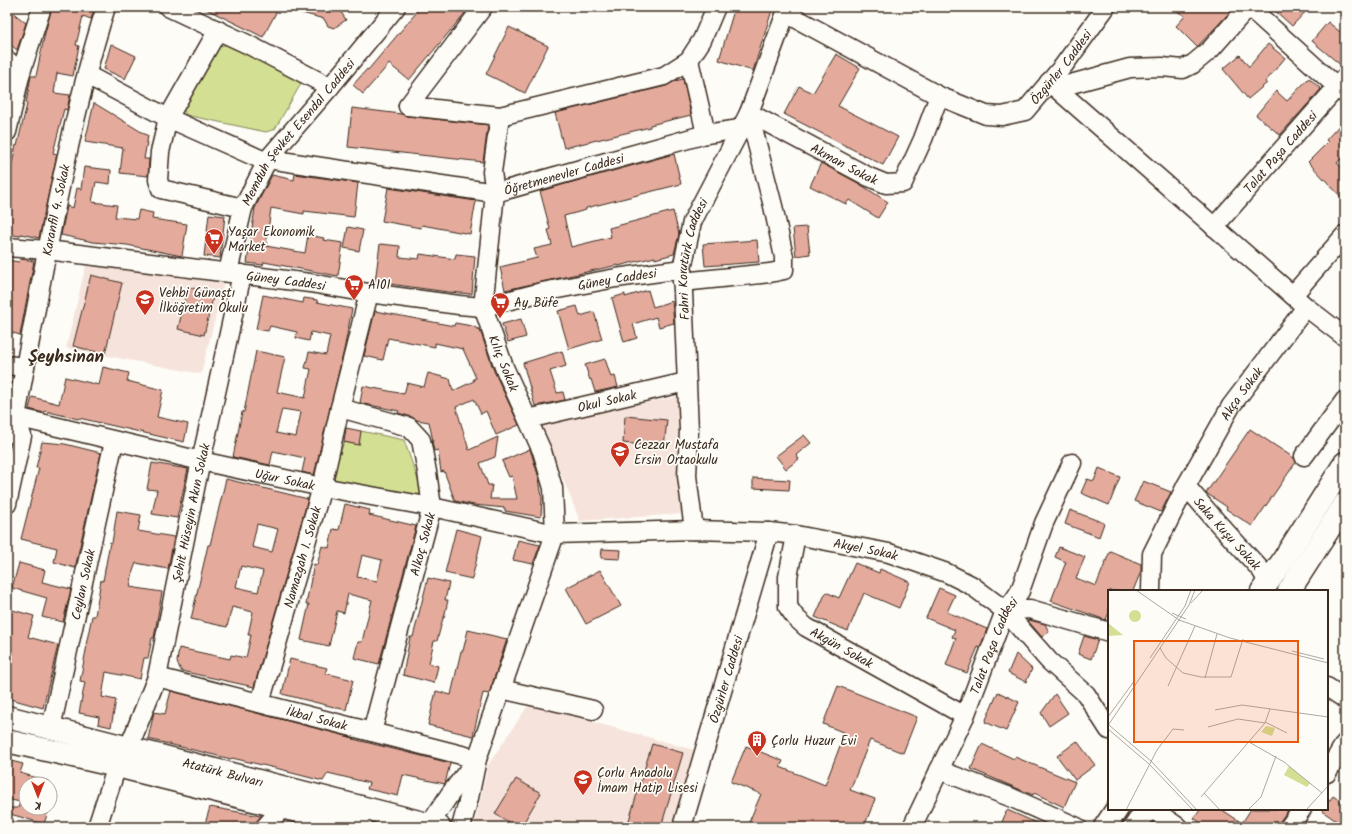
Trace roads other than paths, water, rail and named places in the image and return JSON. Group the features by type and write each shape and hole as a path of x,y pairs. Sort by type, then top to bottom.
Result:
{"main road":[{"path":"1265,586 1345,463"},
{"path":"1290,590 1345,504"},
{"name":"Atatürk Bulvarı","path":"7,717 129,747 432,826"},
{"name":"Atatürk Bulvarı","path":"7,741 117,766 362,827"},
{"path":"1106,827 1116,810"}],"street":[{"path":"7,132 21,72 42,7"},
{"name":"Karanfil 4. Sokak","path":"16,416 47,250 75,119 97,35 106,7"},
{"path":"168,7 218,30 330,87"},
{"name":"Memduh Şevket Esendal Caddesi","path":"235,273 243,208 268,161 396,7"},
{"path":"483,7 408,106 500,116 664,76 689,60 702,40 716,7"},
{"name":"Özgürler Caddesi","path":"787,10 939,96 986,115 1002,116 1025,111 1052,85 1106,7"},
{"path":"1052,85 1130,68 1183,68 1194,64 1210,50 1248,7 1342,86"},
{"name":"Fahri Korutürk Caddesi","path":"694,530 687,476 689,430 682,276 692,222 749,113 787,10"},
{"path":"218,30 168,118 160,152 158,180 161,189 243,208"},
{"path":"7,60 21,72"},
{"path":"689,60 706,134"},
{"name":"Öğretmenevler Caddesi","path":"87,75 168,118 268,161 495,193 706,134 740,129"},
{"path":"1052,85 1306,307 1345,337"},
{"name":"Talat Paşa Caddesi","path":"1214,227 1342,86"},
{"name":"Akman Sokak","path":"749,113 869,177 886,184 903,183 923,139 939,96"},
{"name":"Güney Caddesi","path":"7,247 47,250 235,273 369,293 483,307 542,292 616,278 770,273 784,270 784,257 773,206 749,113"},
{"name":"Kılıç Sokak","path":"500,116 492,172 495,193 483,307 504,367 542,451 553,488 555,534"},
{"path":"1293,295 1345,235"},
{"name":"Şehit Hüseyin Akın Sokak","path":"129,747 157,677 201,462 235,273"},
{"name":"Namazgah 1. Sokak","path":"260,703 322,487 369,293"},
{"name":"Akça Sokak","path":"1151,590 1152,554 1186,486 1231,406 1306,307"},
{"path":"7,365 25,367"},
{"name":"Okul Sokak","path":"528,419 686,382"},
{"path":"1304,456 1345,400"},
{"name":"Alkoç Sokak","path":"340,408 409,427 421,440 432,507 372,732"},
{"path":"7,434 16,416"},
{"path":"7,504 22,436 16,416"},
{"name":"Uğur Sokak","path":"16,416 201,462 322,487 432,507 555,534"},
{"name":"Ceylan Sokak","path":"51,728 114,441"},
{"name":"Talat Paşa Caddesi","path":"912,827 965,716 1005,611 1020,591 1044,523 1072,463"},
{"name":"Saka Kuşu Sokak","path":"1186,486 1261,570 1265,586"},
{"name":"Akyel Sokak","path":"555,534 694,530 768,532 796,535 889,553 947,573 971,584 1005,611 1049,661 1086,694 1108,728"},
{"name":"Özgürler Caddesi","path":"682,827 768,532"},
{"path":"461,827 478,759 555,534"},
{"name":"Akgün Sokak","path":"796,535 788,577 788,607 796,618 806,627 965,716"},
{"path":"1005,611 1030,609 1108,632"},
{"name":"İkbal Sokak","path":"157,677 478,759"},
{"path":"1328,688 1345,699"},
{"path":"501,689 594,710"},
{"path":"1328,771 1345,743"},
{"path":"432,826 450,794 478,759"},
{"path":"97,827 117,766"},
{"path":"939,770 1010,797 1077,827"},
{"path":"265,827 283,808"},
{"path":"1289,827 1301,810"},
{"path":"1144,819 1178,827"}],"place":[{"name":"Yaşar Ekonomik Market","path":"214,255"},
{"name":"A101","path":"354,301"},
{"name":"Vehbi Günaştı İlköğretim Okulu","path":"145,316"},
{"name":"Ay Büfe","path":"500,319"},
{"name":"Cezzar Mustafa Ersin Ortaokulu","path":"620,468"},
{"name":"Çorlu Huzur Evi","path":"757,757"},
{"name":"Çorlu Anadolu İmam Hatip Lisesi","path":"583,796"}],"district":[{"name":"Şeyhsinan","path":"66,356"}]}
